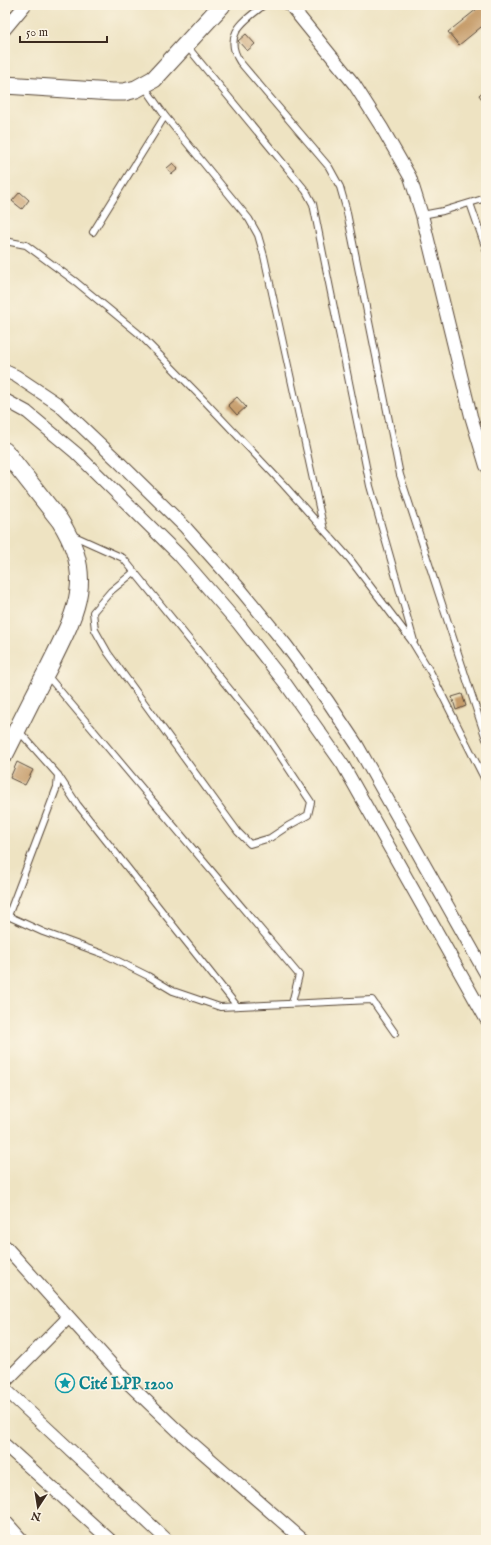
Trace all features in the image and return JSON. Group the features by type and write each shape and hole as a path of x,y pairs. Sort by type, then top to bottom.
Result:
{"street":[{"path":"5,29 25,5"},
{"path":"5,85 112,92 124,92 144,86 160,73 222,5"},
{"path":"290,5 354,84 382,128 410,177 422,216 471,416 486,466"},
{"path":"5,371 16,376 58,404 186,527 241,590 286,645 327,700 356,745 416,848 486,974"},
{"path":"5,400 27,412 76,453 178,555 238,623 285,683 343,765 486,1019"},
{"path":"5,451 60,521 67,533 77,560 80,588 73,616 5,754"},
{"path":"5,1246 136,1392 177,1430 304,1540"},
{"path":"5,1382 68,1318"},
{"path":"5,1389 167,1540"},
{"path":"5,1445 110,1540"},
{"path":"5,1521 22,1540"}],"lane":[{"path":"264,5 242,22 237,28 233,40 234,52 240,62 329,167 340,187 346,208 400,475 486,739"},
{"path":"186,45 306,191 313,204 370,486 416,648"},
{"path":"144,86 165,116 249,219 258,235 264,256 324,531"},
{"path":"93,232 165,116"},
{"path":"422,216 486,198"},
{"path":"470,203 486,249"},
{"path":"5,241 9,240 26,245 76,282 138,333 204,399 349,558 416,648 431,673 486,782"},
{"path":"67,533 122,558 134,572 265,733 312,802 308,815 270,838 250,844 238,832 108,653 95,630 93,612 111,591 134,572"},
{"path":"45,673 299,975 292,1003"},
{"path":"17,729 58,776 77,804 237,1006"},
{"path":"58,776 57,787 8,916 43,932 106,955 148,976 173,991 220,1007 372,1000 395,1033"}],"building":[{"path":"482,5 486,5 486,23 459,45 448,32"},
{"path":"246,34 255,44 247,51 238,41"},
{"path":"486,89 486,105 479,95"},
{"path":"173,163 178,169 172,174 167,168"},
{"path":"20,192 29,200 22,209 12,201"},
{"path":"237,397 246,407 237,415 228,405"},
{"path":"462,694 466,706 456,710 452,697"},
{"path":"17,762 33,770 25,785 10,778"}],"place":[{"name":"Cité LPP 1200","path":"65,1383"}]}
